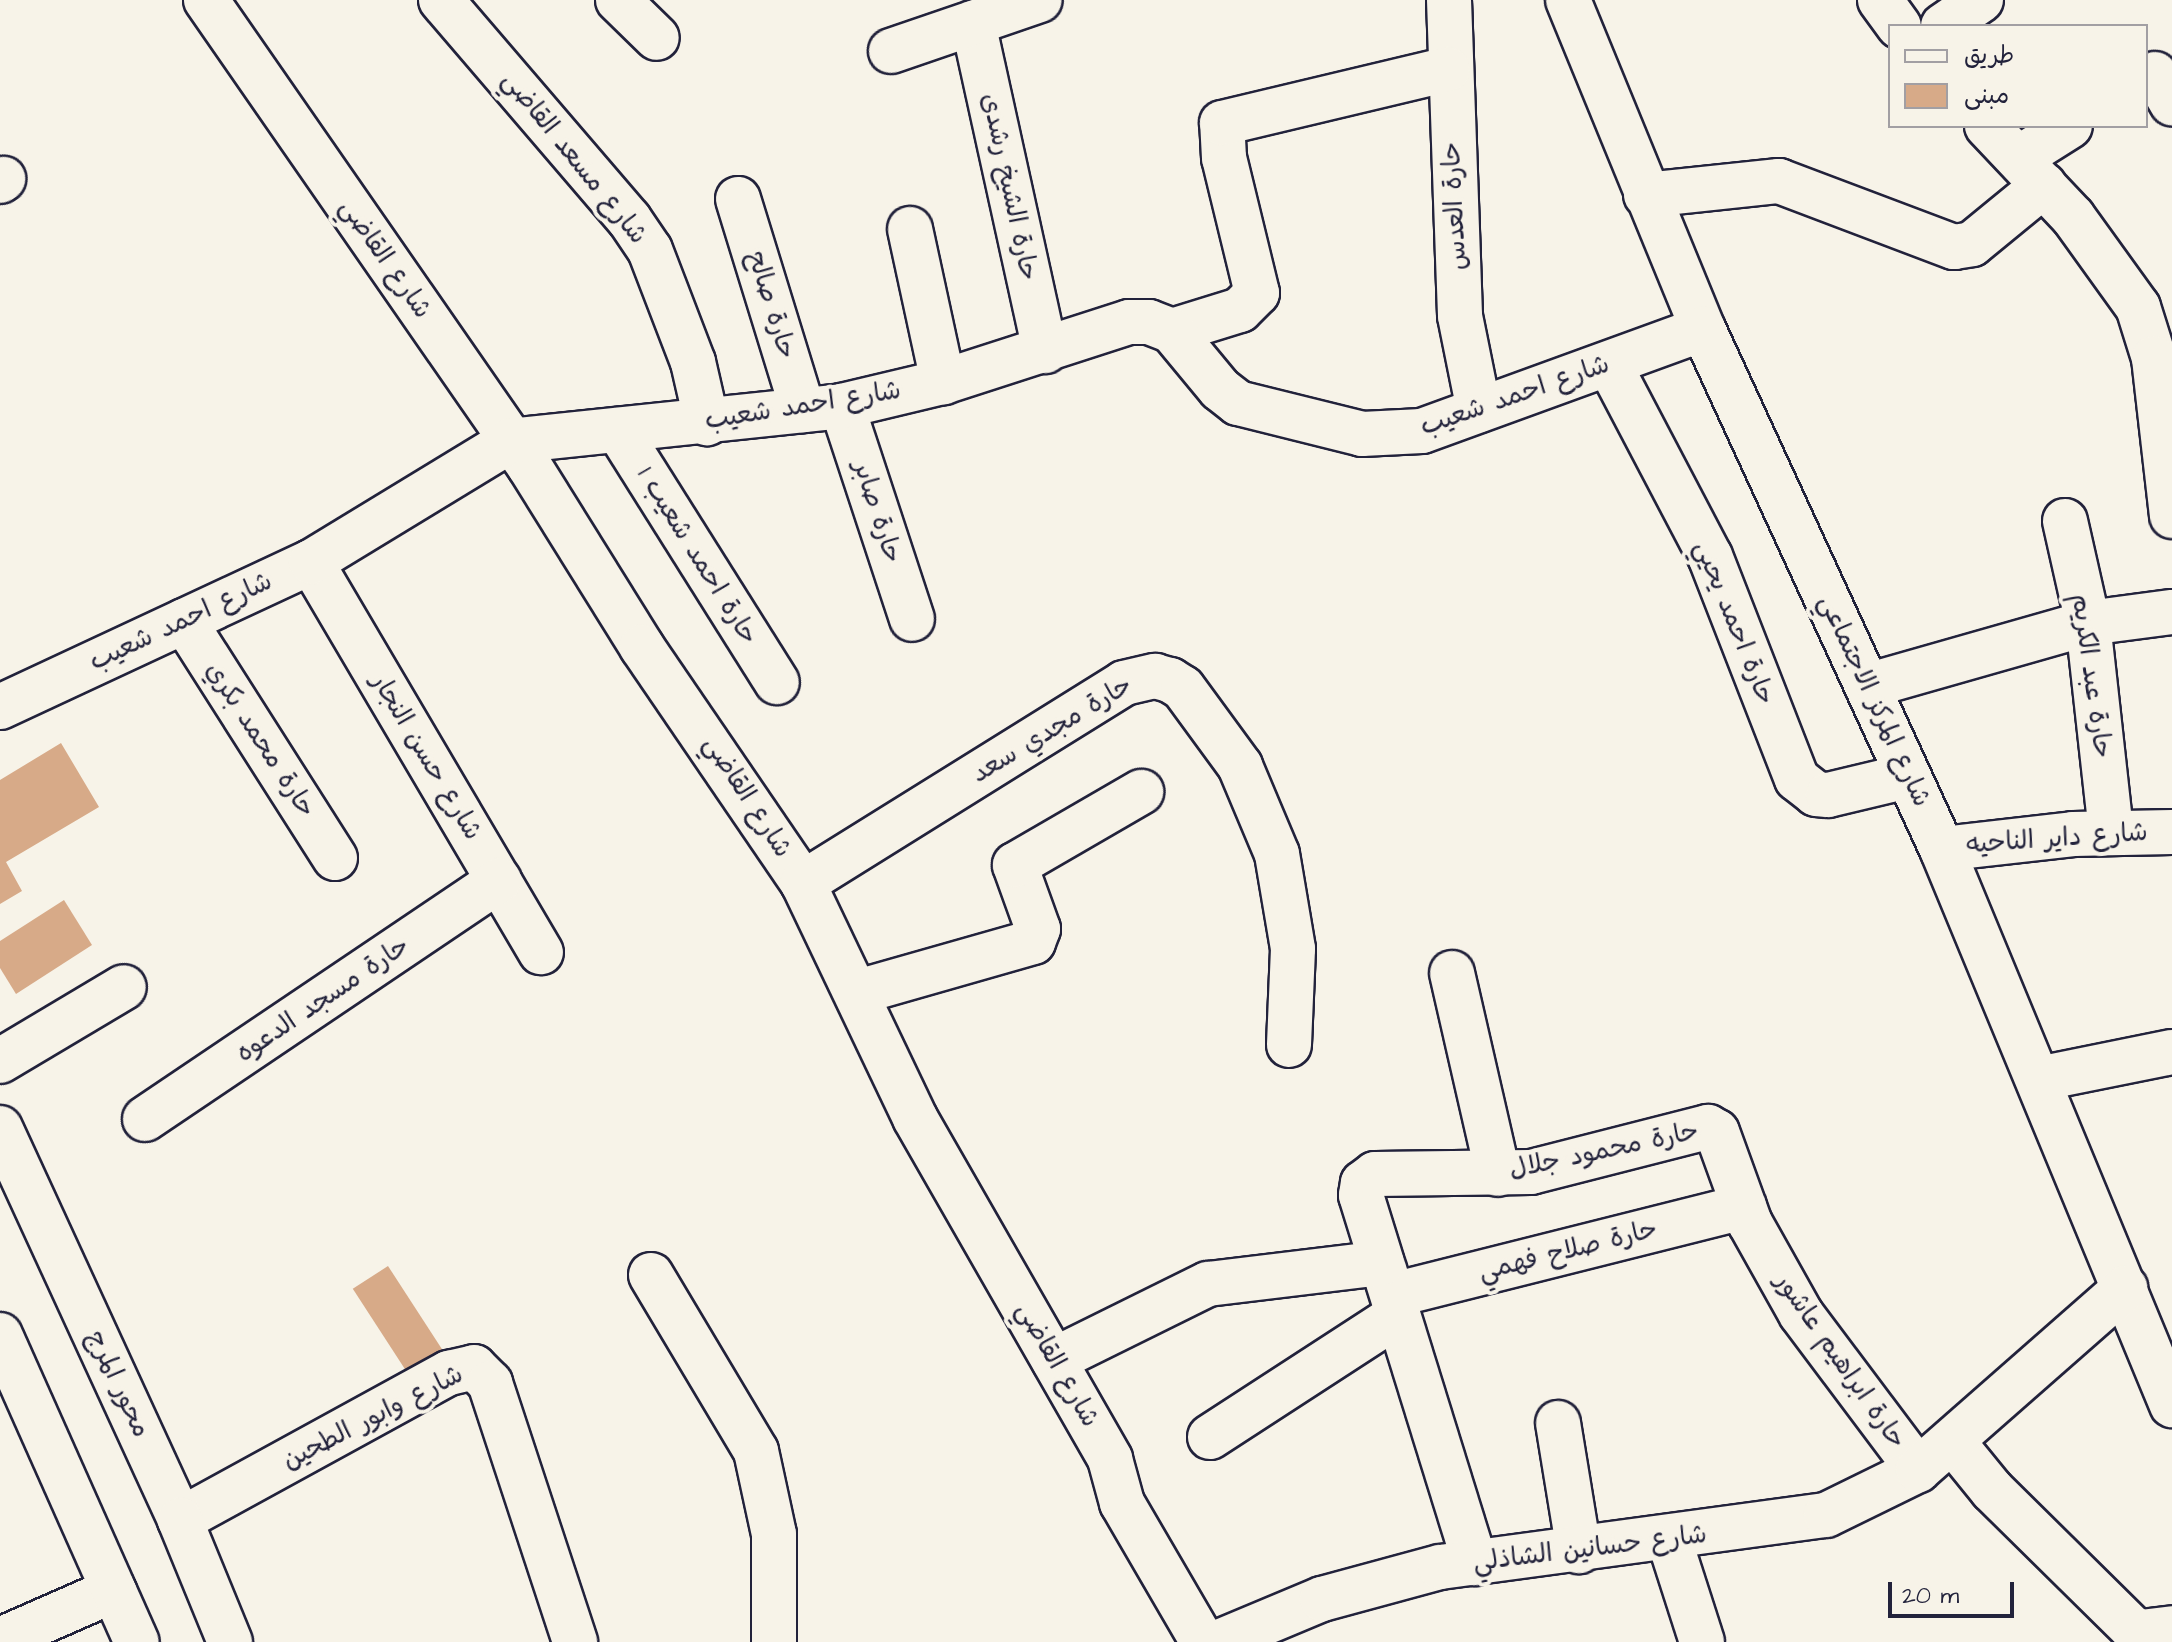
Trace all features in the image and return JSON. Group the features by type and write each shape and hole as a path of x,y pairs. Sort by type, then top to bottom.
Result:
{"street":[{"name":"شارع القاضي","path":"206,0 510,441 642,647 758,810 803,883 858,992 915,1118 1110,1459 1122,1503 1203,1642"},
{"name":"شارع مسعد القاضي","path":"441,0 629,219 650,250 693,362 707,423"},
{"path":"618,0 657,38"},
{"path":"891,51 1040,0"},
{"name":"حارة العدس","path":"1449,0 1448,69 1460,316 1479,410"},
{"name":"شارع المركز الاجتماعي","path":"1568,0 1703,329 1942,849 2125,1288 2161,1347 2172,1405"},
{"path":"1880,0 1898,24"},
{"path":"1946,24 1981,0"},
{"name":"حارة الشيخ رشدى","path":"973,23 1045,351"},
{"path":"1172,331 1240,310 1257,293 1224,158 1222,123 1448,69"},
{"path":"1989,128 2031,171 2110,263 2138,307 2154,358 2172,516"},
{"path":"1646,195 1779,181 1954,247 1972,244 2068,128"},
{"name":"حارة صالح","path":"738,199 823,408"},
{"path":"910,229 943,382"},
{"name":"شارع احمد شعيب","path":"0,707 311,562 510,441 707,423 823,408 943,382 1129,322 1149,322 1172,331 1220,389 1238,403 1279,416 1362,434 1422,431 1703,329"},
{"name":"حارة احمد يحيي","path":"1609,364 1710,556 1797,779 1816,794 1828,795 1908,776"},
{"name":"حارة صابر","path":"823,408 912,619"},
{"name":"حارة احمد شعيب 1","path":"618,430 777,682"},
{"name":"حارة عبد الكريم","path":"2065,521 2088,623 2111,832"},
{"name":"شارع حسن النجار","path":"311,562 541,952"},
{"path":"1867,686 2088,623 2172,612"},
{"name":"حارة محمد بكري","path":"184,621 335,858"},
{"name":"حارة مجدي سعد","path":"803,883 1124,683 1155,676 1170,680 1183,688 1240,766 1277,854 1293,949 1289,1045"},
{"path":"858,992 1033,942 1038,929 1015,865 1141,792"},
{"name":"شارع داير الناحيه","path":"1942,849 2111,832 2172,832"},
{"name":"حارة مسجد الدعوه","path":"145,1119 499,880"},
{"path":"1452,973 1498,1174"},
{"path":"0,1061 124,987"},
{"path":"2038,1079 2172,1052"},
{"name":"حارة محمود جلال","path":"1391,1291 1361,1195 1368,1178 1382,1173 1498,1174 1569,1164 1704,1127 1717,1132 1744,1207"},
{"name":"محور المرج","path":"0,1128 180,1520 230,1642"},
{"name":"حارة صلاح فهمي","path":"1391,1291 1744,1207"},
{"name":"حارة ابراهيم عاشور","path":"1744,1207 1801,1314 1918,1470"},
{"path":"651,1275 756,1451 774,1534 774,1642"},
{"path":"1054,1360 1208,1284 1391,1291"},
{"name":"شارع حسانين الشاذلي","path":"1219,1642 1260,1622 1384,1580 1475,1563 1669,1539 1826,1515 1918,1470 2125,1288"},
{"path":"1210,1437 1391,1291"},
{"path":"1391,1291 1475,1563"},
{"path":"0,1335 137,1642"},
{"name":"شارع وابور الطحين","path":"180,1520 449,1373 474,1367 490,1383 575,1642"},
{"path":"1558,1423 1579,1551"},
{"path":"1953,1442 2010,1509 2132,1628 2141,1632 2172,1628"},
{"path":"1669,1539 1702,1642"},
{"path":"0,1640 114,1590"}],"building":[{"path":"61,743 99,807 6,862 22,891 0,904 0,780"},
{"path":"64,900 92,945 16,994 0,968 0,941"},
{"path":"388,1266 452,1365 417,1388 353,1289"}]}
